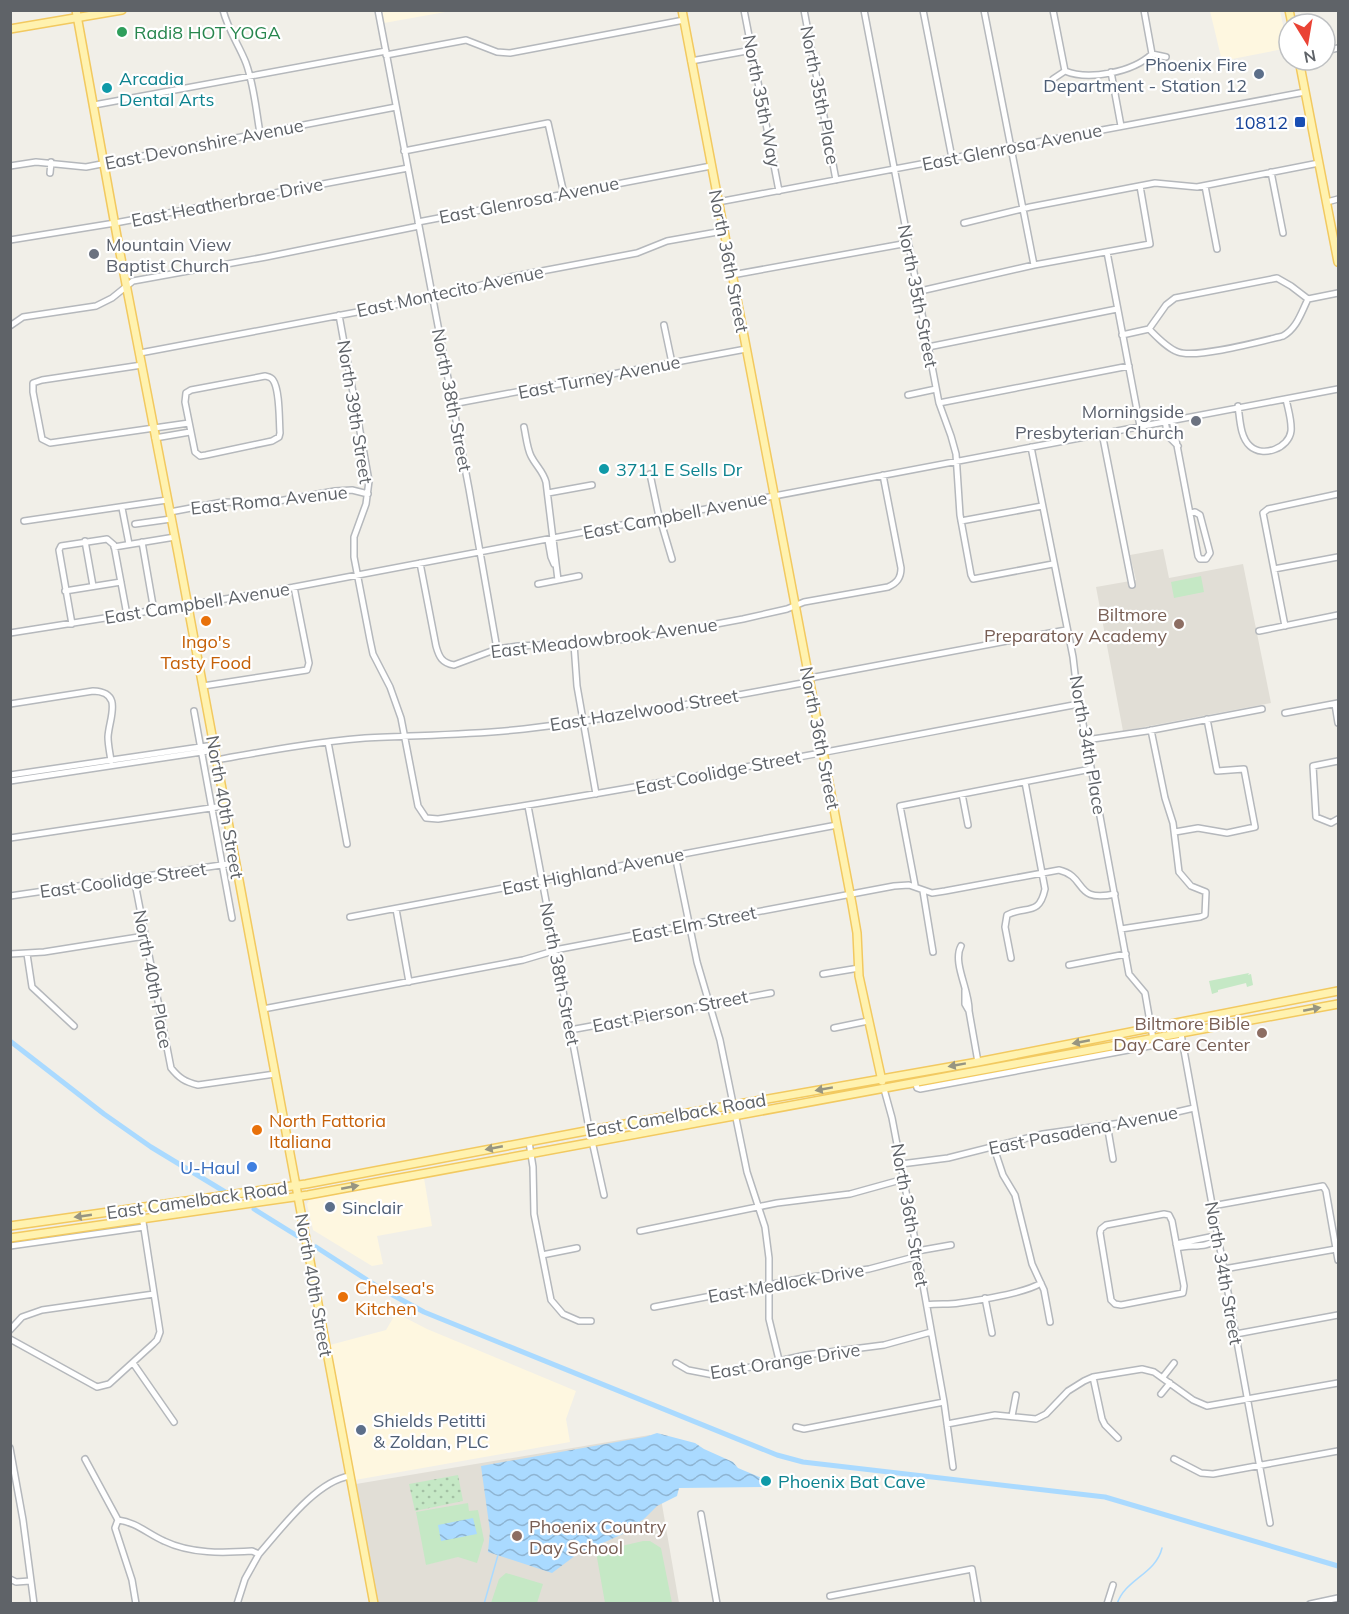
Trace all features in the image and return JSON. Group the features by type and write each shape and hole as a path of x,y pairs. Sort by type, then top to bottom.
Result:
{"main road":[{"path":"10,29 77,15 122,10"},
{"name":"North 36th Street","path":"682,10 850,894 868,1021 884,1089"},
{"name":"North 40th Street","path":"77,15 374,1604"},
{"path":"1301,72 1338,261"},
{"name":"East Camelback Road","path":"10,1226 296,1186 591,1130 978,1062 1338,991"},
{"path":"1284,1002 1286,1014"},
{"name":"East Camelback Road","path":"10,1238 143,1223 298,1196 884,1089 1034,1065 1154,1039 1182,1037 1338,1004"},
{"path":"1031,1052 1034,1065"},
{"path":"431,1160 432,1171"}],"street":[{"path":"223,10 250,76 260,133"},
{"name":"North 38th Street","path":"378,10 480,552 496,649"},
{"name":"North 35th Way","path":"744,10 779,191"},
{"name":"North 35th Place","path":"804,10 837,180"},
{"name":"North 35th Street","path":"864,10 916,292 939,403 953,443 961,521 973,579 1053,564"},
{"path":"923,10 952,158"},
{"path":"984,10 1034,265"},
{"path":"1053,10 1065,71"},
{"path":"1144,10 1152,54"},
{"path":"94,105 466,40 497,52 510,53 684,20"},
{"path":"692,62 752,50"},
{"path":"1065,71 1088,75 1111,72 1146,59 1152,54"},
{"path":"1152,54 1166,57"},
{"path":"1053,79 1065,71"},
{"path":"1111,72 1121,126"},
{"name":"East Glenrosa Avenue","path":"718,202 1305,92"},
{"name":"East Devonshire Avenue","path":"10,166 51,162 78,167 396,107"},
{"path":"404,151 548,123 564,194"},
{"path":"50,173 51,162"},
{"path":"964,223 1023,208 1155,183 1191,187 1205,186 1319,163"},
{"name":"East Glenrosa Avenue","path":"10,326 23,317 96,306 112,298 133,281 266,257 564,194 711,166"},
{"name":"East Heatherbrae Drive","path":"10,240 115,223 408,168"},
{"path":"1271,172 1282,233"},
{"path":"916,292 1034,265 1150,244 1140,186"},
{"path":"1205,186 1217,249"},
{"path":"1327,202 1338,199"},
{"name":"East Montecito Avenue","path":"140,353 458,293 510,276 638,253 668,241 723,231"},
{"path":"732,275 908,243"},
{"path":"1107,252 1140,426"},
{"path":"1122,335 1149,329 1166,304 1175,298 1248,283 1277,278 1308,299 1338,293"},
{"path":"1149,329 1171,349 1179,353 1190,354 1213,350 1283,336 1296,325 1308,299"},
{"path":"928,348 1117,309"},
{"name":"North 39th Street","path":"339,315 369,481 366,504 354,537 357,575 373,654 397,705 418,806 426,818"},
{"path":"664,325 672,363"},
{"name":"East Turney Avenue","path":"452,404 746,349"},
{"path":"142,364 33,383 42,439 50,442 189,423"},
{"path":"939,403 1129,366"},
{"path":"265,376 274,381 278,404 280,433 278,438 202,456 195,452 189,423 184,399 189,391 265,376"},
{"path":"908,395 936,389"},
{"name":"East Campbell Avenue","path":"10,633 188,606 294,587 775,497 1238,406 1338,389"},
{"path":"1238,406 1244,437 1250,447 1260,452 1273,450 1286,443 1291,433 1286,399"},
{"path":"1169,420 1173,438 1178,446 1198,556 1200,559 1206,559 1210,553 1200,515 1195,512 1191,513"},
{"path":"168,427 170,436"},
{"path":"524,427 532,459 544,473 548,493 550,539 558,580"},
{"path":"155,438 190,432"},
{"path":"1102,433 1132,585"},
{"name":"North 34th Place","path":"1031,447 1131,979 1145,993 1154,1039"},
{"path":"650,474 669,555 672,559"},
{"name":"East Meadowbrook Avenue","path":"420,563 436,646 440,658 447,664 462,663 496,649 657,635 743,620 804,602 895,584 900,578 901,568 883,475"},
{"path":"548,493 592,485"},
{"name":"East Roma Avenue","path":"135,525 223,502 267,503 352,490 368,494"},
{"path":"1285,626 1263,513 1268,509 1338,494"},
{"path":"24,521 168,500"},
{"path":"961,521 1042,506"},
{"path":"122,508 129,544"},
{"path":"114,547 175,537"},
{"path":"72,624 59,550 61,546 85,541 108,539 112,542 127,615"},
{"path":"85,541 93,586"},
{"path":"142,542 154,611"},
{"path":"1274,569 1338,557"},
{"path":"538,584 579,576"},
{"path":"65,591 121,582"},
{"path":"203,686 307,670 309,663 294,587"},
{"path":"1259,631 1338,615"},
{"name":"East Hazelwood Street","path":"216,760 328,742 522,729 583,722 700,702 1066,630"},
{"path":"574,644 577,686 596,794"},
{"path":"10,704 93,691 104,693 113,703 108,738 111,763"},
{"path":"1285,713 1337,703 1338,723"},
{"name":"East Coolidge Street","path":"426,818 438,819 528,806 1079,704"},
{"path":"1086,740 1262,709"},
{"name":"North 40th Street","path":"194,711 232,918"},
{"path":"1175,832 1198,828 1227,833 1255,827 1244,769 1217,771 1207,719"},
{"path":"1121,929 1205,915 1206,892 1185,882 1179,872 1175,832 1165,798 1152,730"},
{"path":"328,742 347,843"},
{"path":"10,775 29,775 214,747"},
{"path":"1338,761 1312,766 1316,817 1331,823 1338,819"},
{"path":"1091,769 900,806 915,885 923,891 945,891 1059,870 1065,871 1074,878 1088,895 1115,894"},
{"path":"10,781 29,775"},
{"path":"1011,958 1005,920 1007,915 1033,909 1039,905 1045,889 1025,782"},
{"path":"962,794 968,825"},
{"path":"10,838 225,806"},
{"name":"North 38th Street","path":"528,806 593,1141"},
{"name":"East Highland Avenue","path":"350,917 837,825"},
{"path":"675,855 697,962 720,1040 747,1172 768,1244 769,1319 779,1360"},
{"name":"East Coolidge Street","path":"10,896 235,863"},
{"name":"North 40th Place","path":"134,878 167,1057 171,1068 187,1083 198,1085 274,1074"},
{"name":"East Elm Street","path":"263,1009 523,960 555,950 894,886 915,885"},
{"path":"923,891 933,952"},
{"path":"396,909 409,982"},
{"path":"10,954 27,954 145,936"},
{"path":"961,946 958,955 965,990 965,1004 969,1011 978,1062"},
{"path":"27,954 32,987 74,1026"},
{"path":"1069,965 1126,954"},
{"path":"823,974 859,968"},
{"name":"East Pierson Street","path":"570,1030 771,993"},
{"path":"834,1028 868,1021"},
{"name":"North 34th Street","path":"1179,1023 1270,1523"},
{"name":"East Camelback Road","path":"1034,1065 1182,1037"},
{"name":"North 36th Street","path":"884,1089 904,1179 944,1402 953,1467"},
{"name":"East Pasadena Avenue","path":"901,1164 948,1158 1043,1134 1156,1118 1194,1108"},
{"path":"1107,1124 1113,1159"},
{"name":"East Camelback Road","path":"593,1141 604,1195"},
{"path":"529,1142 534,1214 550,1297 554,1306 569,1318 591,1321"},
{"path":"993,1145 1003,1174 1015,1195 1032,1264 1044,1290 1050,1322"},
{"path":"640,1231 759,1207 850,1194 904,1179"},
{"path":"1212,1206 1323,1186 1326,1191 1338,1260"},
{"path":"10,1339 98,1387 109,1384 153,1344 159,1336 141,1209"},
{"path":"1169,1215 1177,1246 1184,1286 1183,1293 1121,1305 1115,1304 1112,1300 1105,1267 1101,1229 1106,1225 1169,1215"},
{"name":"East Camelback Road","path":"10,1246 143,1223"},
{"path":"1177,1246 1210,1237 1218,1239"},
{"path":"1199,1239 1200,1247"},
{"path":"1177,1246 1200,1247 1218,1239"},
{"name":"East Medlock Drive","path":"654,1307 769,1284 869,1269 917,1253 951,1245"},
{"path":"542,1255 577,1248"},
{"path":"1224,1269 1336,1249"},
{"path":"927,1305 943,1302 960,1303 1029,1289 1041,1283"},
{"path":"10,1330 22,1317 42,1310 154,1294"},
{"path":"985,1298 992,1333"},
{"path":"1236,1334 1338,1315"},
{"name":"East Orange Drive","path":"676,1363 688,1371 714,1375 806,1355 884,1345 931,1332"},
{"path":"133,1363 174,1422"},
{"path":"1163,1377 1174,1363"},
{"path":"947,1424 995,1415 1027,1420 1041,1417 1068,1391 1093,1377 1142,1369 1163,1377 1193,1400 1207,1406 1338,1383"},
{"path":"1093,1377 1102,1419 1118,1438"},
{"path":"1161,1394 1170,1383"},
{"path":"1012,1416 1016,1395"},
{"path":"796,1427 804,1428 944,1402"},
{"path":"10,1448 23,1520 34,1604"},
{"path":"1174,1459 1207,1474 1338,1451"},
{"path":"86,1459 118,1520 116,1528 136,1604"},
{"path":"237,1604 244,1579 259,1554 286,1522 334,1480 350,1476"},
{"path":"701,1514 717,1604"},
{"path":"118,1520 133,1523 181,1547 206,1552 252,1551 259,1554"},
{"path":"830,1596 972,1569 978,1604"},
{"path":"10,1579 16,1582 30,1581"},
{"path":"1107,1604 1113,1585"},
{"path":"1310,1604 1338,1598"}],"shaded area":[{"path":"382,10 451,11 384,23"},
{"path":"1210,11 1280,11 1277,12 1277,50 1222,61"},
{"name":"Biltmore Preparatory Academy","path":"1163,549 1169,578 1243,564 1271,703 1123,731 1096,587 1136,580 1130,555"},
{"path":"424,1178 432,1226 377,1236 383,1264 372,1266 313,1230 307,1204 310,1199"},
{"path":"396,1313 427,1329 576,1391 566,1419 570,1442 355,1480 330,1345 386,1330"},
{"name":"Phoenix Country Day School","path":"650,1435 679,1603 378,1603 356,1484"}],"green space":[{"path":"1201,576 1204,592 1174,598 1171,582"},
{"path":"1249,973 1253,985 1247,987 1246,983 1218,990 1212,994 1209,981"},
{"path":"458,1475 463,1501 415,1511 409,1484"},
{"path":"468,1503 469,1511 478,1510 484,1540 477,1563 458,1557 426,1565 416,1512"},
{"path":"650,1541 661,1548 672,1603 605,1603 596,1552"},
{"path":"506,1573 543,1584 537,1603 491,1603 499,1579"}],"water":[{"path":"657,1433 695,1443 733,1462 738,1468 764,1479 763,1487 679,1488 677,1496 657,1506 625,1533 576,1555 552,1573 488,1552 490,1531 481,1466"},
{"path":"473,1518 477,1534 441,1541 438,1525"}],"waterway":[{"path":"10,1041 104,1114 151,1147 245,1204"},
{"path":"254,1209 299,1237"},
{"path":"316,1247 378,1287 424,1312 777,1455 803,1462 1105,1497 1338,1566"},
{"path":"1117,1604 1127,1588 1154,1564 1162,1548"},
{"path":"484,1604 498,1555"}],"place":[{"name":"Radi8 HOT YOGA","path":"122,32"},
{"name":"Phoenix Fire Department - Station 12","path":"1259,74"},
{"name":"Arcadia Dental Arts","path":"107,88"},
{"name":"10812","path":"1300,122"},
{"name":"Mountain View Baptist Church","path":"94,254"},
{"name":"Morningside Presbyterian Church","path":"1196,421"},
{"name":"3711 E Sells Dr","path":"604,469"},
{"name":"Ingo's Tasty Food","path":"206,621"},
{"name":"Biltmore Preparatory Academy","path":"1179,624"},
{"name":"Biltmore Bible Day Care Center","path":"1262,1033"},
{"name":"North Fattoria Italiana","path":"257,1130"},
{"name":"U-Haul","path":"252,1167"},
{"name":"Sinclair","path":"330,1207"},
{"name":"Chelsea's Kitchen","path":"343,1297"},
{"name":"Shields Petitti & Zoldan, PLC","path":"361,1430"},
{"name":"Phoenix Bat Cave","path":"766,1481"},
{"name":"Phoenix Country Day School","path":"517,1536"}]}
